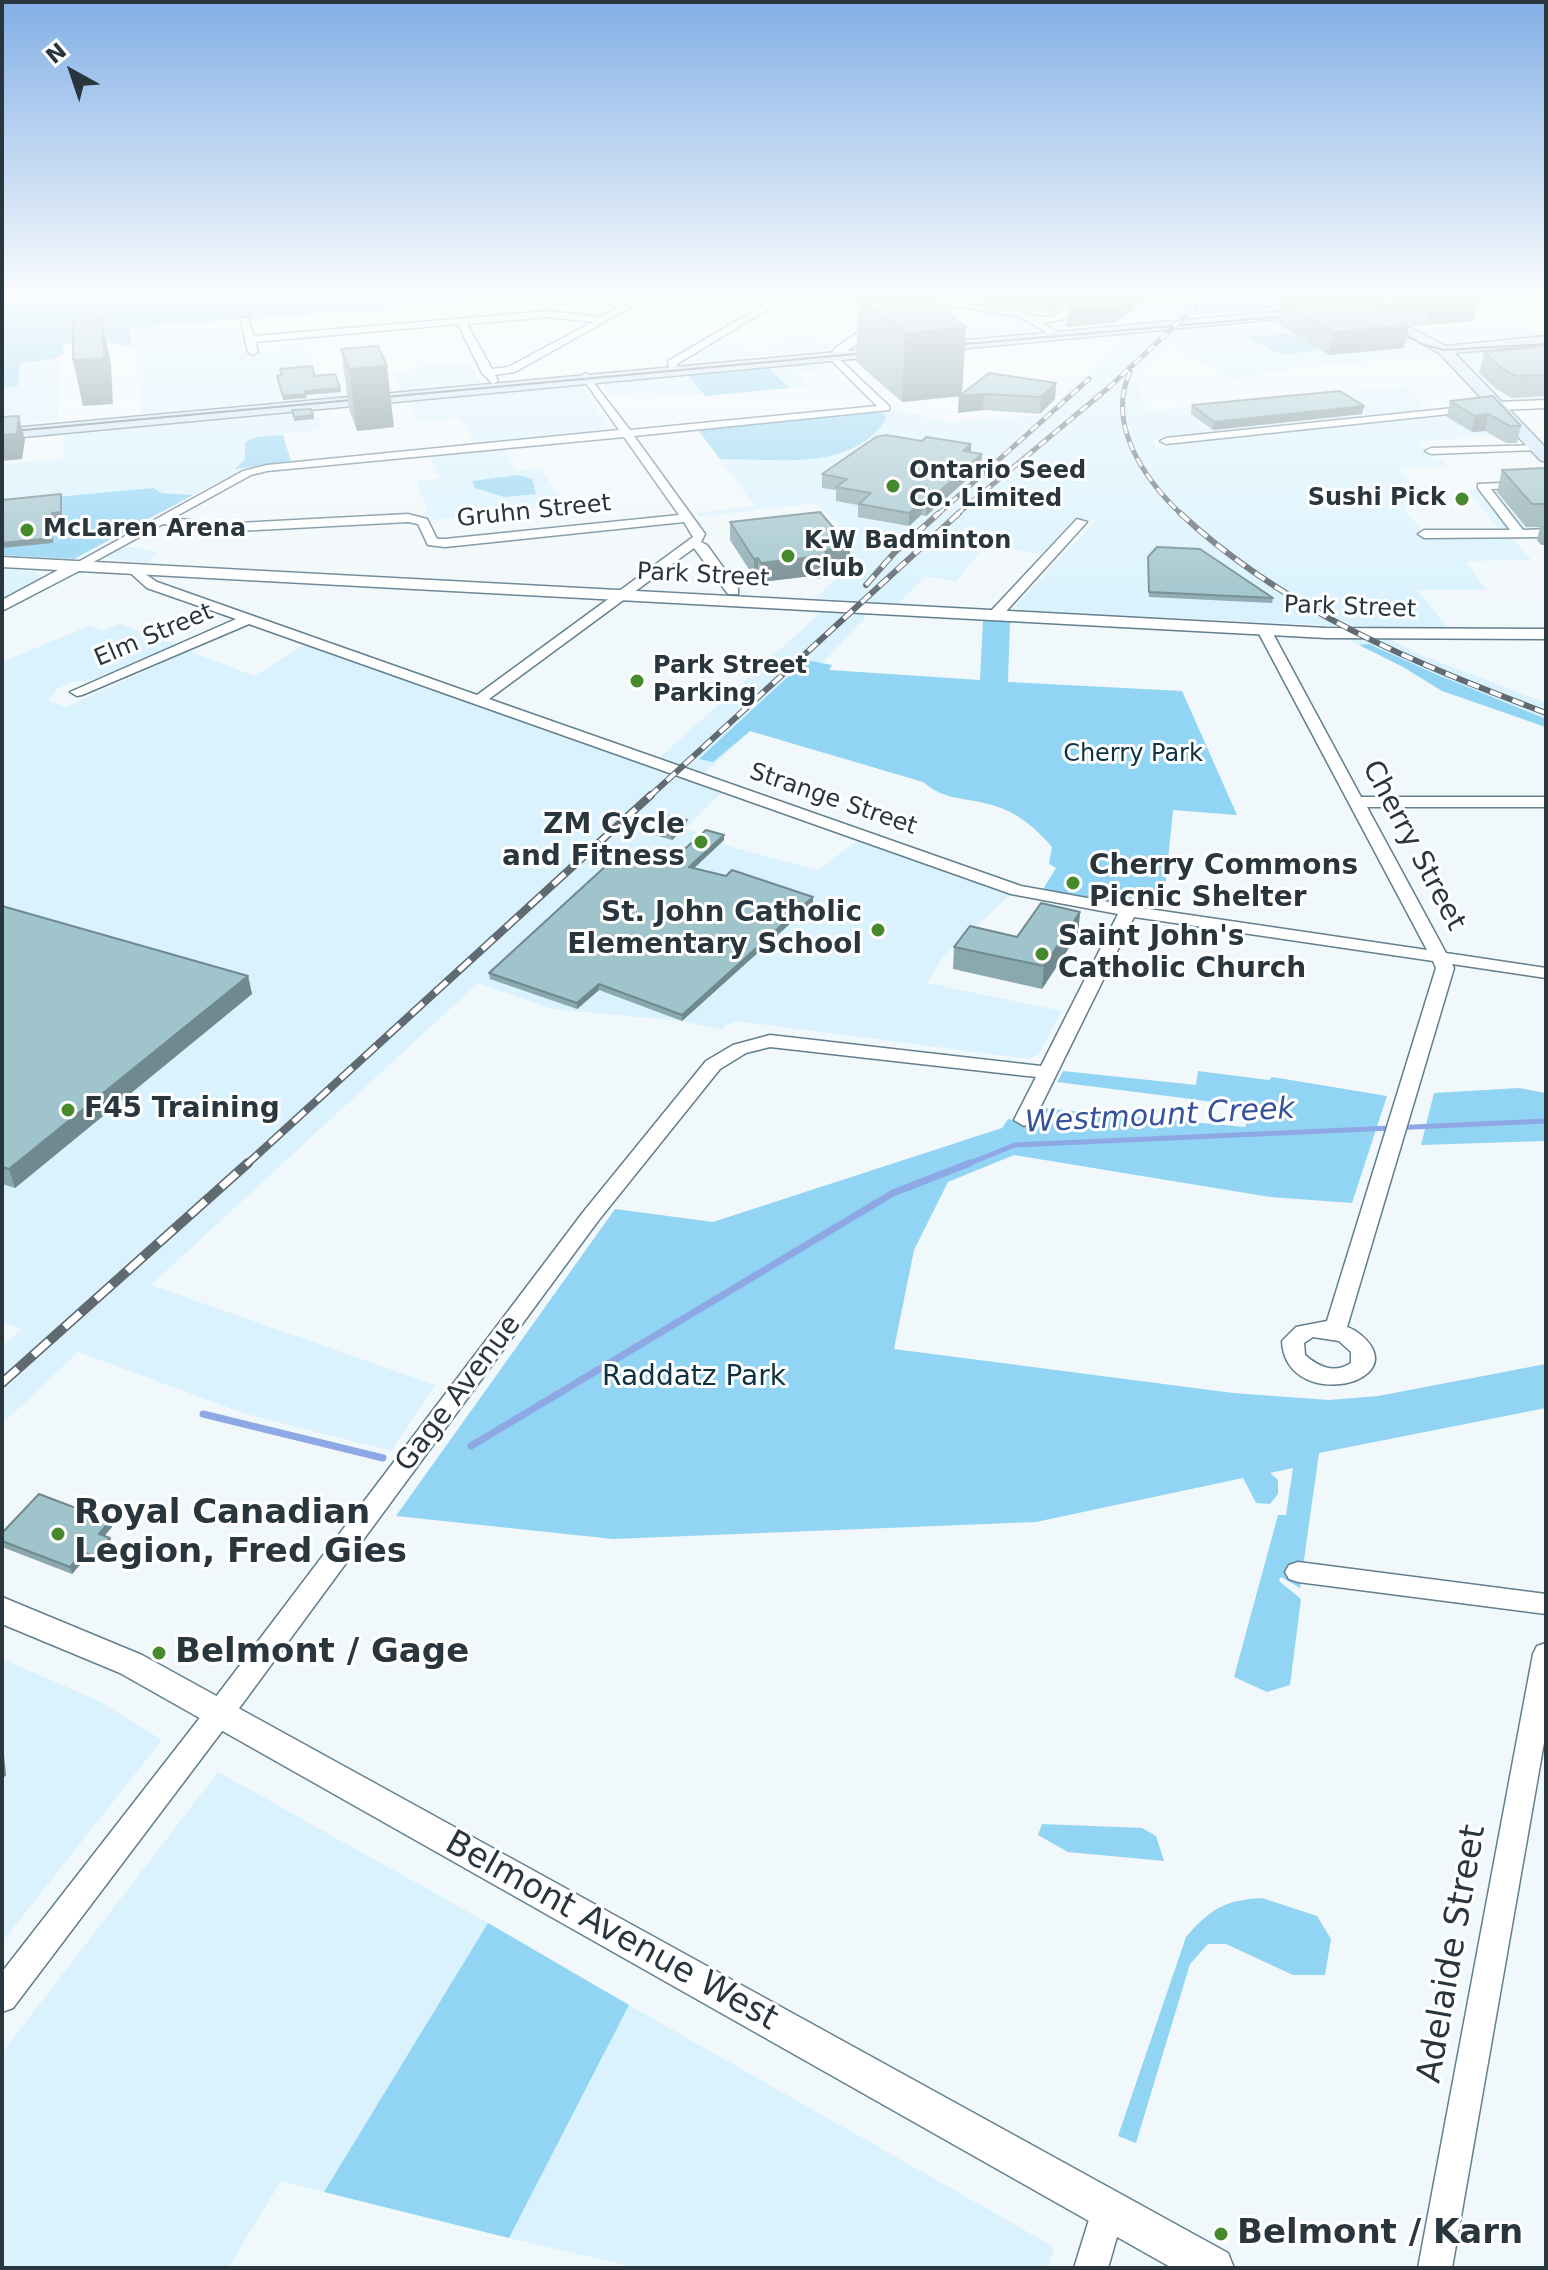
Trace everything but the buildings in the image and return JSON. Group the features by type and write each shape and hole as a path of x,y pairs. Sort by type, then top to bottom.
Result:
{"main road":[{"path":"2,427 247,403"},
{"path":"2,434 332,403"},
{"path":"1497,403 1541,452"}],"street":[{"path":"479,700 694,543 699,534 603,403"},
{"path":"2,606 254,471 885,408 880,403"},
{"path":"1166,441 1500,406 1546,404"},
{"path":"1431,451 1541,452"},
{"path":"1519,533 1482,486 1546,484"},
{"name":"Gruhn Street","path":"160,520 219,528 408,518 423,522 432,542 445,543 687,518"},
{"path":"995,615 1081,522"},
{"path":"1424,534 1546,533"},
{"path":"694,543 703,548 733,591"},
{"name":"Park Street","path":"2,562 1264,630 1373,634 1546,634"},
{"name":"Strange Street","path":"132,569 152,585 1017,890 1128,911 1546,973"},
{"name":"Elm Street","path":"77,692 248,619"},
{"name":"Cherry Street","path":"1264,630 1445,968 1399,1128 1335,1330"},
{"path":"1355,802 1546,802"},
{"path":"1024,1120 1128,911"},
{"name":"Gage Avenue","path":"2,1997 219,1714 591,1216 713,1065 731,1051 747,1044 770,1041 1046,1072"},
{"path":"1298,1572 1546,1604"},
{"name":"Belmont Avenue West","path":"2,1610 131,1664 1213,2268"},
{"name":"Adelaide Street","path":"1435,2268 1546,1654"},
{"path":"1091,2268 1108,2209"}],"shaded area":[{"path":"2,403 59,403 59,420 2,425"},
{"path":"140,403 261,403 141,413"},
{"path":"409,403 593,403 611,431 501,441 517,471 541,468 565,506 432,520 422,514 428,512 416,481 440,478 428,455 477,450 460,418 419,422"},
{"path":"1054,403 1143,403 1146,411 1230,403 1422,403 1429,411 1153,440 1156,449 1177,444 1483,411 1510,434 1419,442 1433,459 1442,460 1448,467 1399,468 1425,507 1404,508 1428,539 1513,538 1531,560 1465,561 1487,590 1417,590 1450,630 1370,629 1421,655 1546,703 1546,728 1460,696 1321,625 1018,610 1016,605 1096,520 1075,521 1041,554 986,545 956,581 925,577 897,604 815,598 854,564 837,523 815,503 700,517 696,513 755,506 698,430 900,410 945,422 1041,415"},
{"path":"314,407 322,430 278,434 284,462 244,469 193,495 162,493 2,502 2,464 65,458 63,430"},
{"path":"1546,488 1546,528 1499,529 1467,490"},
{"path":"123,546 159,552 147,563 103,558"},
{"path":"2,569 36,572 40,576 39,580 2,598"},
{"path":"824,610 870,612 817,669 705,773 660,757"},
{"path":"119,624 177,644 95,679 72,682 57,689 48,700 66,707 189,651 255,676 305,644 722,792 684,829 724,840 721,844 817,870 859,840 1010,895 943,957 927,983 1062,1011 1039,1053 1030,1059 736,1021 722,1030 682,1021 552,1009 478,983 151,1285 435,1385 391,1451 246,1414 78,1352 2,1424 2,1347 21,1329 2,1322 2,662 89,626 103,631"},
{"path":"2,1659 99,1701 162,1740 2,1942"},
{"path":"218,1772 488,1923 324,2192 281,2181 228,2268 2,2268 2,2053"},
{"path":"629,2005 1054,2247 1048,2268 638,2268 509,2238"}],"green space":[{"path":"880,412 886,415 885,421 870,438 852,449 809,459 720,459 698,430"},
{"path":"283,435 291,461 235,469 245,460 245,442 256,437"},
{"path":"518,475 532,479 536,494 505,497 475,488 472,481"},
{"path":"153,488 162,493 193,495 74,559 2,555 2,502"},
{"name":"Cherry Park","path":"983,620 1010,621 1008,682 1182,691 1237,815 1173,810 1163,909 1042,891 1056,868 1049,864 1052,847 1039,833 1018,816 1001,808 947,796 923,782 750,731 713,762 699,759 806,660 832,665 829,670 980,680"},
{"path":"1369,644 1546,719 1546,727 1442,691 1359,645"},
{"name":"Raddatz Park","path":"1063,1071 1196,1085 1198,1071 1269,1080 1272,1077 1387,1096 1352,1203 1270,1197 1014,1155 948,1182 914,1250 894,1349 1233,1393 1329,1400 1378,1396 1546,1364 1546,1408 1319,1453 1300,1588 1281,1577 1279,1581 1301,1599 1290,1685 1267,1692 1234,1677 1278,1515 1286,1515 1293,1468 1270,1473 1278,1480 1278,1494 1270,1504 1256,1503 1243,1478 1036,1522 613,1539 396,1516 615,1209 713,1222 1002,1128 1008,1119 1036,1125 1042,1108 1245,1127 1254,1107 1057,1082"},
{"path":"1519,1088 1546,1093 1546,1141 1421,1145 1434,1093"},
{"path":"1042,1824 1142,1828 1156,1836 1164,1861 1068,1852 1038,1835"},
{"path":"1262,1898 1317,1916 1331,1939 1325,1975 1293,1975 1226,1944 1208,1944 1190,1964 1136,2143 1118,2136 1186,1937 1219,1908 1238,1901"},
{"path":"488,1923 629,2005 509,2238 324,2192"}],"waterway":[{"name":"Westmount Creek","path":"970,1163 1015,1145 1546,1121"},
{"name":"Westmount Creek","path":"471,1446 893,1193 970,1163"},
{"name":"Westmount Creek","path":"965,1165 970,1163"},
{"name":"Westmount Creek","path":"203,1414 383,1458"}],"tram line":[{"path":"2,432 320,403"}],"railway":[{"path":"937,515 1062,403"},
{"path":"956,515 1090,403"},
{"path":"1123,403 1126,431 1133,450 1154,485 1180,513"},
{"path":"866,585 895,552 939,513"},
{"path":"649,797 959,513"},
{"path":"1180,513 1262,578 1352,631 1546,713"},
{"path":"246,1165 651,795"},
{"path":"2,1383 248,1163"}],"place":[{"name":"Ontario Seed Co. Limited","path":"893,486"},
{"name":"Sushi Pick","path":"1462,499"},
{"name":"McLaren Arena","path":"27,530"},
{"name":"K-W Badminton Club","path":"788,556"},
{"name":"Park Street Parking","path":"637,681"},
{"name":"ZM Cycle and Fitness","path":"701,842"},
{"name":"Cherry Commons Picnic Shelter","path":"1073,883"},
{"name":"St. John Catholic Elementary School","path":"878,930"},
{"name":"Saint John's Catholic Church","path":"1042,954"},
{"name":"F45 Training","path":"68,1110"},
{"name":"Royal Canadian Legion, Fred Gies","path":"58,1534"},
{"name":"Belmont / Gage","path":"159,1653"},
{"name":"Belmont / Karn","path":"1221,2234"}]}
